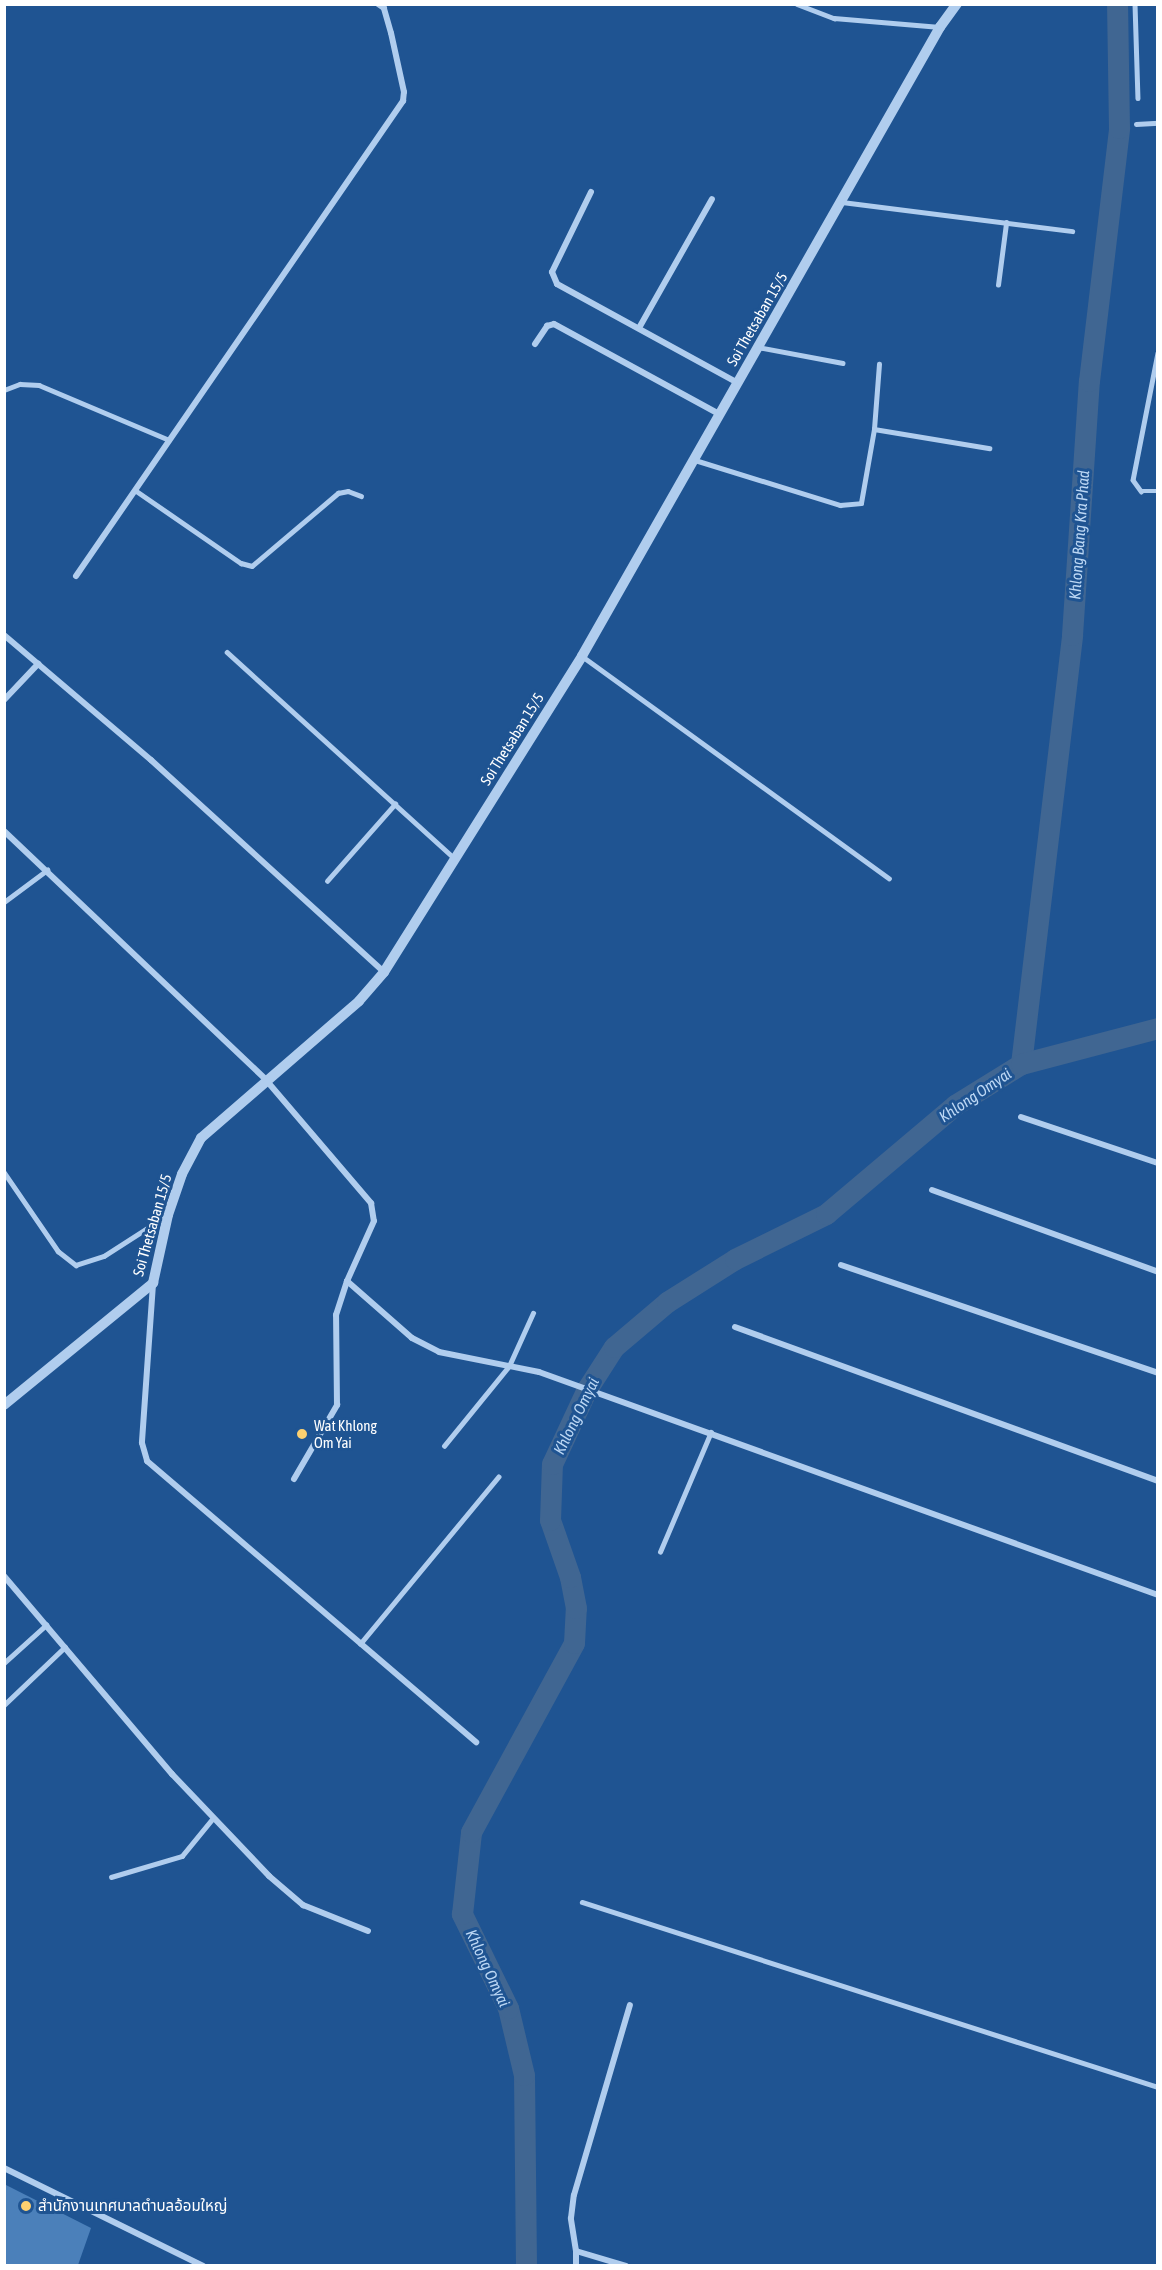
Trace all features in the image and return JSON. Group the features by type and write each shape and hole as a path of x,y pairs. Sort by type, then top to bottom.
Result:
{"street":[{"path":"76,576 403,101 404,92 391,33 384,8 378,4"},
{"name":"Soi Thetsaban 15/5","path":"4,1405 153,1283 168,1215 183,1174 201,1138 359,1001 384,972 582,656 940,27 957,4"},
{"path":"591,192 552,273 557,284 738,383"},
{"path":"639,328 712,199"},
{"path":"535,344 547,326 554,324 719,414"},
{"path":"4,635 384,972"},
{"path":"4,700 38,664"},
{"path":"4,831 266,1080 371,1203 374,1221 347,1281 336,1315 337,1405 294,1479"},
{"path":"1021,1117 1158,1163"},
{"path":"932,1190 1158,1272"},
{"path":"841,1265 1158,1373"},
{"path":"347,1281 421,1342 439,1352 509,1366 562,1381 711,1432 1158,1595"},
{"path":"153,1283 142,1443 147,1461 476,1742"},
{"path":"735,1327 1158,1481"},
{"path":"4,1576 213,1818 303,1905 368,1931"},
{"path":"576,2265 571,2218 574,2195 630,2005"},
{"path":"4,2168 202,2265"},
{"path":"576,2251 626,2265"}],"lane":[{"path":"797,4 834,18 940,27"},
{"path":"1135,4 1138,98"},
{"path":"1136,124 1158,123"},
{"path":"842,202 1071,231"},
{"path":"998,285 1006,223"},
{"path":"758,347 843,363"},
{"path":"1158,353 1133,480 1141,491 1158,491"},
{"path":"695,460 840,505 861,503 874,429 879,364"},
{"path":"4,390 20,384 39,385 169,440"},
{"path":"874,429 989,448"},
{"path":"135,490 241,563 252,566 338,493 348,491 361,496"},
{"path":"227,652 454,859"},
{"path":"582,656 890,878"},
{"path":"327,881 395,804"},
{"path":"4,903 47,870"},
{"path":"4,1173 58,1251 76,1265 104,1256 168,1215"},
{"path":"444,1446 509,1366 533,1313"},
{"path":"660,1552 711,1432"},
{"path":"360,1644 498,1478"},
{"path":"4,1663 46,1624"},
{"path":"4,1705 64,1647"},
{"path":"111,1877 182,1856 213,1818"},
{"path":"582,1902 1158,2086"}],"building":[{"name":"สำนักงานเทศบาลตำบลอ้อมใหญ่","path":"4,2184 91,2228 78,2265 4,2265"}],"waterway":[{"name":"Khlong Bang Kra Phad","path":"1021,1064 1072,635 1089,381 1119,128 1117,4"},
{"name":"Khlong Omyai","path":"526,2266 524,2075 508,2008 462,1914 471,1832 574,1643 576,1608 570,1577 550,1520 552,1464 587,1389 614,1347 667,1302 735,1259 826,1214 955,1105 1021,1064 1158,1028"}],"place":[{"name":"Wat Khlong Om Yai","path":"302,1434"},
{"name":"สำนักงานเทศบาลตำบลอ้อมใหญ่","path":"26,2206"}]}
